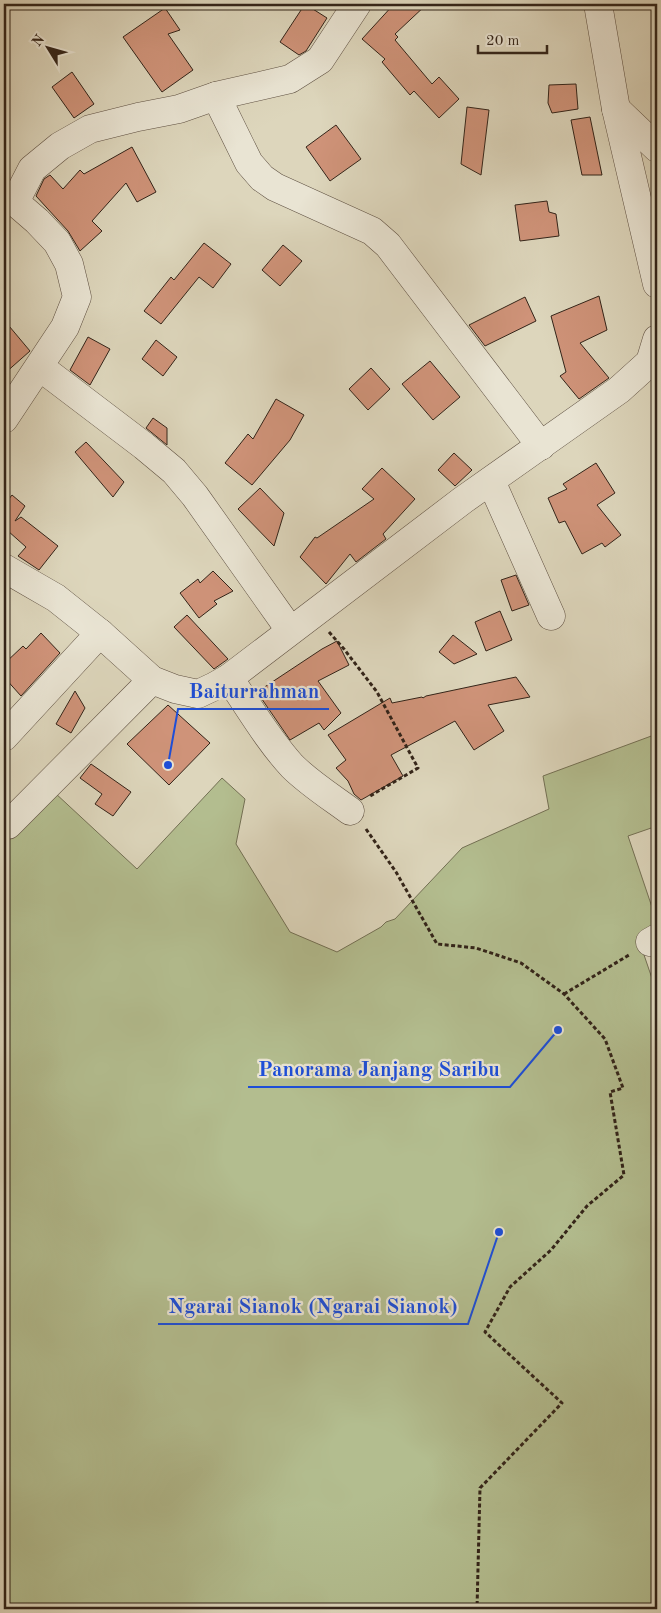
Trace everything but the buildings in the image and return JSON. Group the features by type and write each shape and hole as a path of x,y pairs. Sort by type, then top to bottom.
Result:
{"street":[{"path":"4,420 65,327 77,298 68,264 57,242 37,221 9,198 32,169 60,146 90,130 138,117 179,110 216,96 290,79 320,60 357,4"},
{"path":"598,4 616,109 657,284"},
{"path":"216,96 249,163 262,178 275,187 372,231 388,245 541,446"},
{"path":"616,109 657,148"},
{"path":"4,568 56,598 100,633 152,680 174,689 198,694 229,678 398,549 619,390 655,356"},
{"path":"40,367 174,471 196,496 290,630"},
{"path":"491,481 551,616"},
{"path":"4,737 100,633"},
{"path":"229,678 280,751 293,766 350,811"},
{"path":"8,825 152,680"}],"path":[{"path":"314,615 344,648 377,692 418,768 379,790 350,811 372,836 382,851 437,944 476,948 521,963 564,994 605,1039 622,1088 610,1092 624,1175 587,1206 551,1250 510,1287 485,1332 562,1403 480,1488 477,1609"},
{"path":"564,994 654,940"}],"green space":[{"path":"654,735 657,745 657,826 628,836 657,922 657,944 643,952 657,993 657,1609 4,1609 4,843 54,792 137,869 222,778 245,799 236,844 290,932 337,952 381,927 386,922 395,919 462,848 549,809 543,776"}],"place":[{"name":"Baiturrahman","path":"168,765"},
{"name":"Panorama Janjang Saribu","path":"558,1030"},
{"name":"Ngarai Sianok (Ngarai Sianok)","path":"499,1232"}]}
